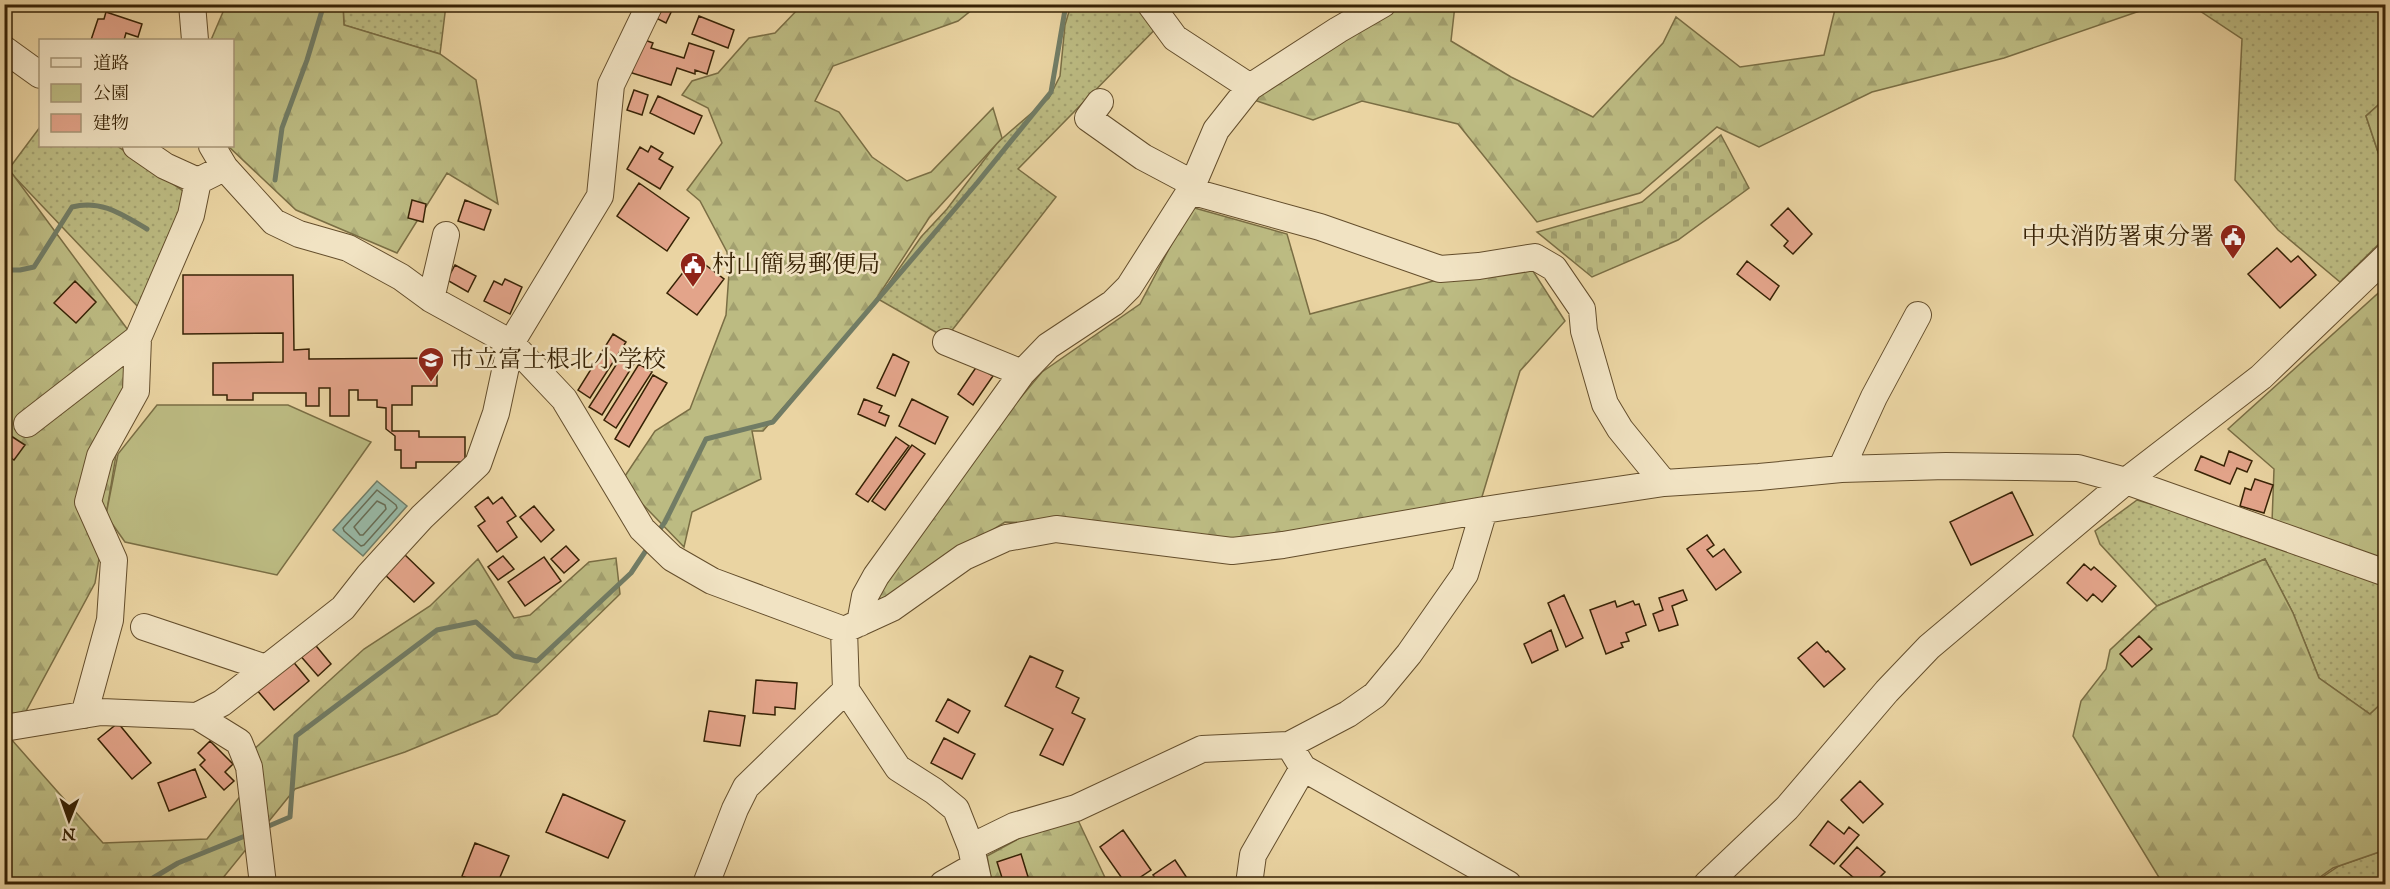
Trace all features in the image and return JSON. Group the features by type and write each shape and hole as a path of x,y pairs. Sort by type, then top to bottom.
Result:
{"street":[{"path":"192,4 195,39"},
{"path":"197,716 222,703 343,608 369,574 422,517 478,464 496,413 511,343 600,196 611,85 650,4"},
{"path":"1150,4 1175,38 1250,87"},
{"path":"974,866 956,809 934,791 898,768 846,690 852,626 865,596 876,576 1022,372 1048,346 1113,303 1129,287 1191,187 1216,130 1250,87 1383,4"},
{"path":"4,49 39,74"},
{"path":"1100,102 1088,118 1191,187 1320,227 1440,269 1479,266 1535,257 1554,268 1582,309 1584,331 1605,404 1620,429 1664,483"},
{"path":"137,147 165,166 198,181"},
{"path":"213,147 225,168 274,222 299,234 348,248 401,277 431,299 511,343 564,399 642,529 672,558 712,581 805,617 852,626 892,608 964,557 1006,538 1056,529 1232,551 1283,545 1484,510 1664,483 1840,469 1946,466 2078,468 2126,481 2385,573"},
{"path":"198,181 225,168"},
{"path":"84,715 110,620 114,560 88,502 100,456 136,392 138,338 191,215 198,181"},
{"path":"431,299 446,235"},
{"path":"1707,885 1787,807 1887,691 1929,647 2126,481 2261,377 2385,257"},
{"path":"1840,469 1874,397 1918,315"},
{"path":"27,424 138,338"},
{"path":"946,342 1022,372"},
{"path":"943,885 974,866 1014,826 1076,808 1202,749 1289,745 1348,714 1375,695 1402,662 1465,574 1484,510"},
{"path":"144,627 266,668"},
{"path":"706,885 735,809 746,787 846,690"},
{"path":"4,728 101,712 197,716 239,742 249,767 262,885"},
{"path":"1289,745 1304,768 1508,885"},
{"path":"1249,885 1253,855 1304,768"}],"green space":[{"path":"226,5 343,5 344,25 440,54 476,80 498,204 447,173 397,253 296,210 229,147 234,147 234,39 211,39"},
{"path":"343,5 446,5 440,54 344,25"},
{"path":"802,5 978,5 958,21 833,66 815,101 839,112 872,157 907,181 931,172 993,108 1002,138 929,218 873,304 763,431 752,431 761,479 692,512 684,547 621,482 655,431 690,409 726,315 729,273 727,252 700,201 687,190 722,143 708,108 682,95 692,81 718,73 749,38 775,33"},
{"path":"1071,5 1179,5 1018,169 1056,197 946,338 878,299 921,237 947,209 997,143 1049,98 1060,76 1065,25"},
{"path":"1399,5 1455,5 1451,41 1511,77 1593,117 1663,43 1676,17 1740,67 1824,55 1836,5 2157,5 2004,58 1872,92 1759,147 1717,127 1640,193 1537,222 1458,124 1362,101 1313,120 1254,100 1302,59"},
{"path":"2191,5 2385,5 2385,99 2366,116 2385,173 2385,238 2340,282 2278,230 2235,180 2242,39"},
{"path":"2385,99 2385,173 2366,116"},
{"path":"39,128 39,147 118,147 183,191 185,213 140,309 8,170"},
{"path":"1721,135 1749,188 1678,240 1592,277 1537,232 1642,202"},
{"path":"11,172 128,330 126,394 95,583 11,739 103,843 207,839 245,790 239,763 364,649 430,606 478,559 514,618 530,615 589,562 616,558 620,594 497,714 405,752 295,789 218,884 5,884 4,180"},
{"path":"1191,207 1287,234 1310,314 1437,280 1533,271 1565,321 1520,371 1481,500 1226,542 1095,526 1005,522 880,601 879,594 898,561 943,505 980,446 1042,372 1140,304"},
{"path":"2385,287 2386,549 2383,563 2272,522 2274,469 2228,429"},
{"path":"157,405 288,405 371,442 277,575 125,542 106,515 118,454"},
{"path":"2137,500 2270,539 2385,582 2385,700 2370,714 2319,678 2293,613 2265,559 2157,606 2100,544 2095,531"},
{"path":"2265,559 2293,613 2319,678 2370,714 2385,700 2385,850 2333,868 2310,884 2163,884 2073,736 2081,701 2106,669 2110,650 2157,606"},
{"path":"1077,818 1108,884 992,884 987,856 1051,821"},
{"path":"2385,850 2385,884 2312,884 2339,866"}],"water":[{"path":"377,481 407,506 363,556 333,530"}],"building":[{"path":"655,4 674,6 666,23 650,15"},
{"path":"106,12 142,24 138,37 126,33 124,39 91,39 98,19 104,19"},
{"path":"699,16 734,30 728,48 692,34"},
{"path":"639,38 653,43 651,48 684,58 689,43 714,51 707,74 695,70 695,74 677,68 671,85 632,73"},
{"path":"634,90 648,95 642,115 627,110"},
{"path":"658,96 702,116 694,134 650,113"},
{"path":"651,146 663,153 659,159 673,167 660,189 627,169 640,147 648,152"},
{"path":"639,183 689,218 667,251 617,216"},
{"path":"412,200 426,204 423,222 408,218"},
{"path":"465,200 491,210 484,230 458,221"},
{"path":"1788,208 1812,234 1793,254 1784,246 1788,241 1771,225"},
{"path":"2277,248 2291,262 2298,256 2316,275 2280,308 2248,274"},
{"path":"695,257 724,279 697,315 667,293"},
{"path":"1747,261 1779,286 1770,300 1737,274"},
{"path":"455,265 476,276 468,292 447,280"},
{"path":"183,275 293,275 294,350 309,349 309,359 437,358 437,386 412,386 412,405 392,405 392,431 419,431 419,437 465,437 465,462 416,462 416,468 401,468 401,450 395,450 395,436 386,429 386,408 377,407 377,400 358,400 358,390 349,390 349,416 330,416 330,388 319,388 319,406 306,406 306,393 253,393 253,400 227,400 227,395 213,395 213,363 283,362 283,333 183,334"},
{"path":"505,279 522,287 510,314 484,301 494,281 502,285"},
{"path":"75,281 96,302 76,323 54,303"},
{"path":"613,334 626,342 590,398 578,390"},
{"path":"625,351 637,359 602,415 589,407"},
{"path":"893,354 909,362 895,396 877,388"},
{"path":"639,364 652,372 616,428 604,420"},
{"path":"977,366 993,376 973,405 958,394"},
{"path":"653,375 667,383 629,447 615,439"},
{"path":"864,399 882,406 879,412 889,416 885,426 858,414"},
{"path":"912,399 948,417 935,444 899,426"},
{"path":"8,434 25,445 14,460 4,453 4,439"},
{"path":"896,437 909,446 868,502 856,494"},
{"path":"912,445 925,454 885,510 872,501"},
{"path":"2229,451 2252,461 2247,472 2237,468 2230,484 2195,470 2201,456 2224,466"},
{"path":"2255,479 2273,485 2264,513 2240,506 2245,488 2251,490"},
{"path":"2012,492 2033,535 1971,565 1950,522"},
{"path":"488,497 493,504 502,497 516,516 507,522 517,537 497,552 478,526 485,521 475,507"},
{"path":"534,506 554,530 541,542 520,517"},
{"path":"1707,535 1714,545 1707,550 1713,557 1724,549 1741,572 1716,590 1687,549"},
{"path":"566,546 579,560 564,573 551,559"},
{"path":"403,553 434,583 414,602 383,573"},
{"path":"503,556 514,569 498,580 488,567"},
{"path":"544,557 561,581 525,606 508,582"},
{"path":"2084,564 2091,570 2094,567 2116,586 2102,602 2093,594 2087,601 2067,583"},
{"path":"1683,590 1687,600 1672,606 1678,625 1659,631 1653,614 1663,610 1659,598"},
{"path":"1564,595 1583,638 1566,647 1548,603"},
{"path":"1615,601 1617,607 1633,601 1635,605 1639,604 1646,625 1626,633 1629,641 1621,643 1623,647 1606,654 1590,610"},
{"path":"1551,630 1558,650 1532,663 1524,644"},
{"path":"2139,636 2152,649 2132,667 2120,654"},
{"path":"312,641 331,664 318,676 298,653"},
{"path":"1817,642 1845,669 1824,687 1798,658"},
{"path":"1030,656 1063,671 1056,687 1079,698 1072,713 1085,719 1063,765 1040,755 1053,729 1005,706"},
{"path":"291,659 309,681 274,710 256,689"},
{"path":"756,680 797,683 795,709 775,707 775,715 753,713"},
{"path":"948,699 970,711 958,733 936,721"},
{"path":"709,711 745,716 740,746 704,741"},
{"path":"118,723 151,763 132,779 98,739"},
{"path":"944,738 975,754 962,779 931,763"},
{"path":"210,741 233,764 225,772 234,781 224,790 200,765 205,760 198,753"},
{"path":"195,769 206,797 169,811 158,783"},
{"path":"1860,781 1883,804 1863,823 1841,800"},
{"path":"563,794 625,821 608,858 546,832"},
{"path":"1828,821 1844,834 1849,827 1859,835 1834,864 1810,845"},
{"path":"1123,830 1151,870 1130,884 1126,884 1100,847"},
{"path":"475,843 509,856 497,884 483,884 462,876"},
{"path":"1857,847 1885,872 1873,884 1861,884 1840,866"},
{"path":"1021,854 1029,880 1004,884 997,862"},
{"path":"1175,860 1191,884 1160,884 1153,875"}],"waterway":[{"path":"275,180 282,128 307,60 324,4"},
{"path":"657,533 665,522 706,439 773,422 977,183 1051,92 1066,4"},
{"path":"4,270 34,267 72,207 83,205 102,207 147,229"},
{"path":"264,828 290,817 296,736 437,630 476,622 514,656 537,661 631,573 649,546"},
{"path":"143,884 178,863 250,834"}],"place":[{"name":"中央消防署東分署","path":"2233,260"},
{"name":"村山簡易郵便局","path":"693,288"},
{"name":"市立富士根北小学校","path":"431,383"}]}
